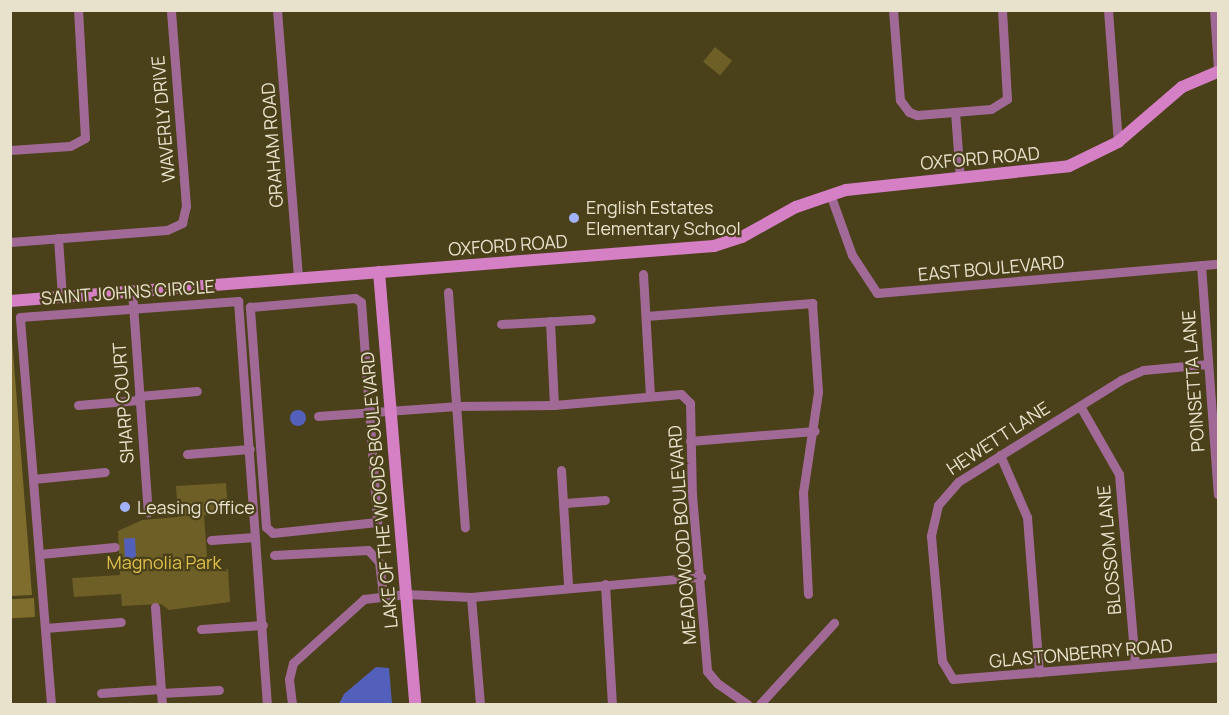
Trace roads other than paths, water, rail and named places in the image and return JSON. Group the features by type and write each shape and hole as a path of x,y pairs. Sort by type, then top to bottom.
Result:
{"street":[{"path":"10,150 70,146 84,138 78,10"},
{"name":"WAVERLY DRIVE","path":"58,238 167,230 182,223 186,206 171,10"},
{"name":"GRAHAM ROAD","path":"277,10 298,278"},
{"path":"893,10 902,105 917,115 991,109 1007,99 1002,10"},
{"path":"1108,10 1118,142"},
{"path":"1214,10 1218,70"},
{"name":"OXFORD ROAD","path":"15,300 714,246 830,194 1069,166 1118,142 1182,87 1218,70"},
{"path":"955,112 960,178"},
{"name":"EAST BOULEVARD","path":"830,194 852,255 877,293 1218,264"},
{"path":"10,242 58,238 62,296"},
{"name":"POINSETTA LANE","path":"1201,265 1218,494"},
{"name":"LAKE OF THE WOODS BOULEVARD","path":"379,272 415,705"},
{"path":"643,274 650,396"},
{"name":"SAINT JOHNS CIRCLE","path":"237,283 267,705"},
{"name":"SHARP COURT","path":"132,291 148,512"},
{"path":"448,292 465,527"},
{"path":"358,298 370,411 377,522 269,531 250,308 358,298"},
{"name":"SAINT JOHNS CIRCLE","path":"15,300 20,317 51,705"},
{"name":"SAINT JOHNS CIRCLE","path":"20,317 238,301"},
{"path":"646,316 812,303 818,392 815,431 803,492 808,594"},
{"path":"501,324 591,319"},
{"path":"550,321 554,405"},
{"name":"HEWETT LANE","path":"948,675 942,661 933,519 945,493 1000,455 1135,373 1208,364"},
{"path":"78,405 196,391"},
{"name":"MEADOWOOD BOULEVARD","path":"318,416 456,406 554,405 681,394 690,404 690,441 708,671 717,683 747,705"},
{"name":"BLOSSOM LANE","path":"1080,406 1119,474 1135,664"},
{"path":"690,441 815,431"},
{"path":"187,454 250,449"},
{"path":"1000,455 1027,517 1040,673"},
{"path":"561,470 565,503 568,586"},
{"path":"33,478 105,472"},
{"path":"565,503 605,500"},
{"path":"211,540 255,537"},
{"path":"40,554 115,547"},
{"path":"274,555 368,550 379,562 383,594"},
{"path":"292,705 289,679 293,663 364,599 383,594 471,597 568,586 701,577"},
{"path":"605,584 612,705"},
{"path":"471,597 480,705"},
{"path":"155,608 162,705"},
{"path":"45,628 121,622"},
{"path":"760,705 834,623"},
{"path":"201,629 262,625"},
{"name":"GLASTONBERRY ROAD","path":"948,675 960,681 1218,657"},
{"path":"102,693 219,690"}],"water":[{"path":"295,410 301,410 306,418 304,424 295,426 290,421 290,415"},
{"path":"135,538 136,558 125,559 124,539"},
{"path":"376,667 389,668 392,704 339,704 344,694"}],"place":[{"name":"English Estates Elementary School","path":"574,218"},
{"name":"Leasing Office","path":"125,507"}],"park label":[{"name":"Magnolia Park","path":"164,562"}]}
